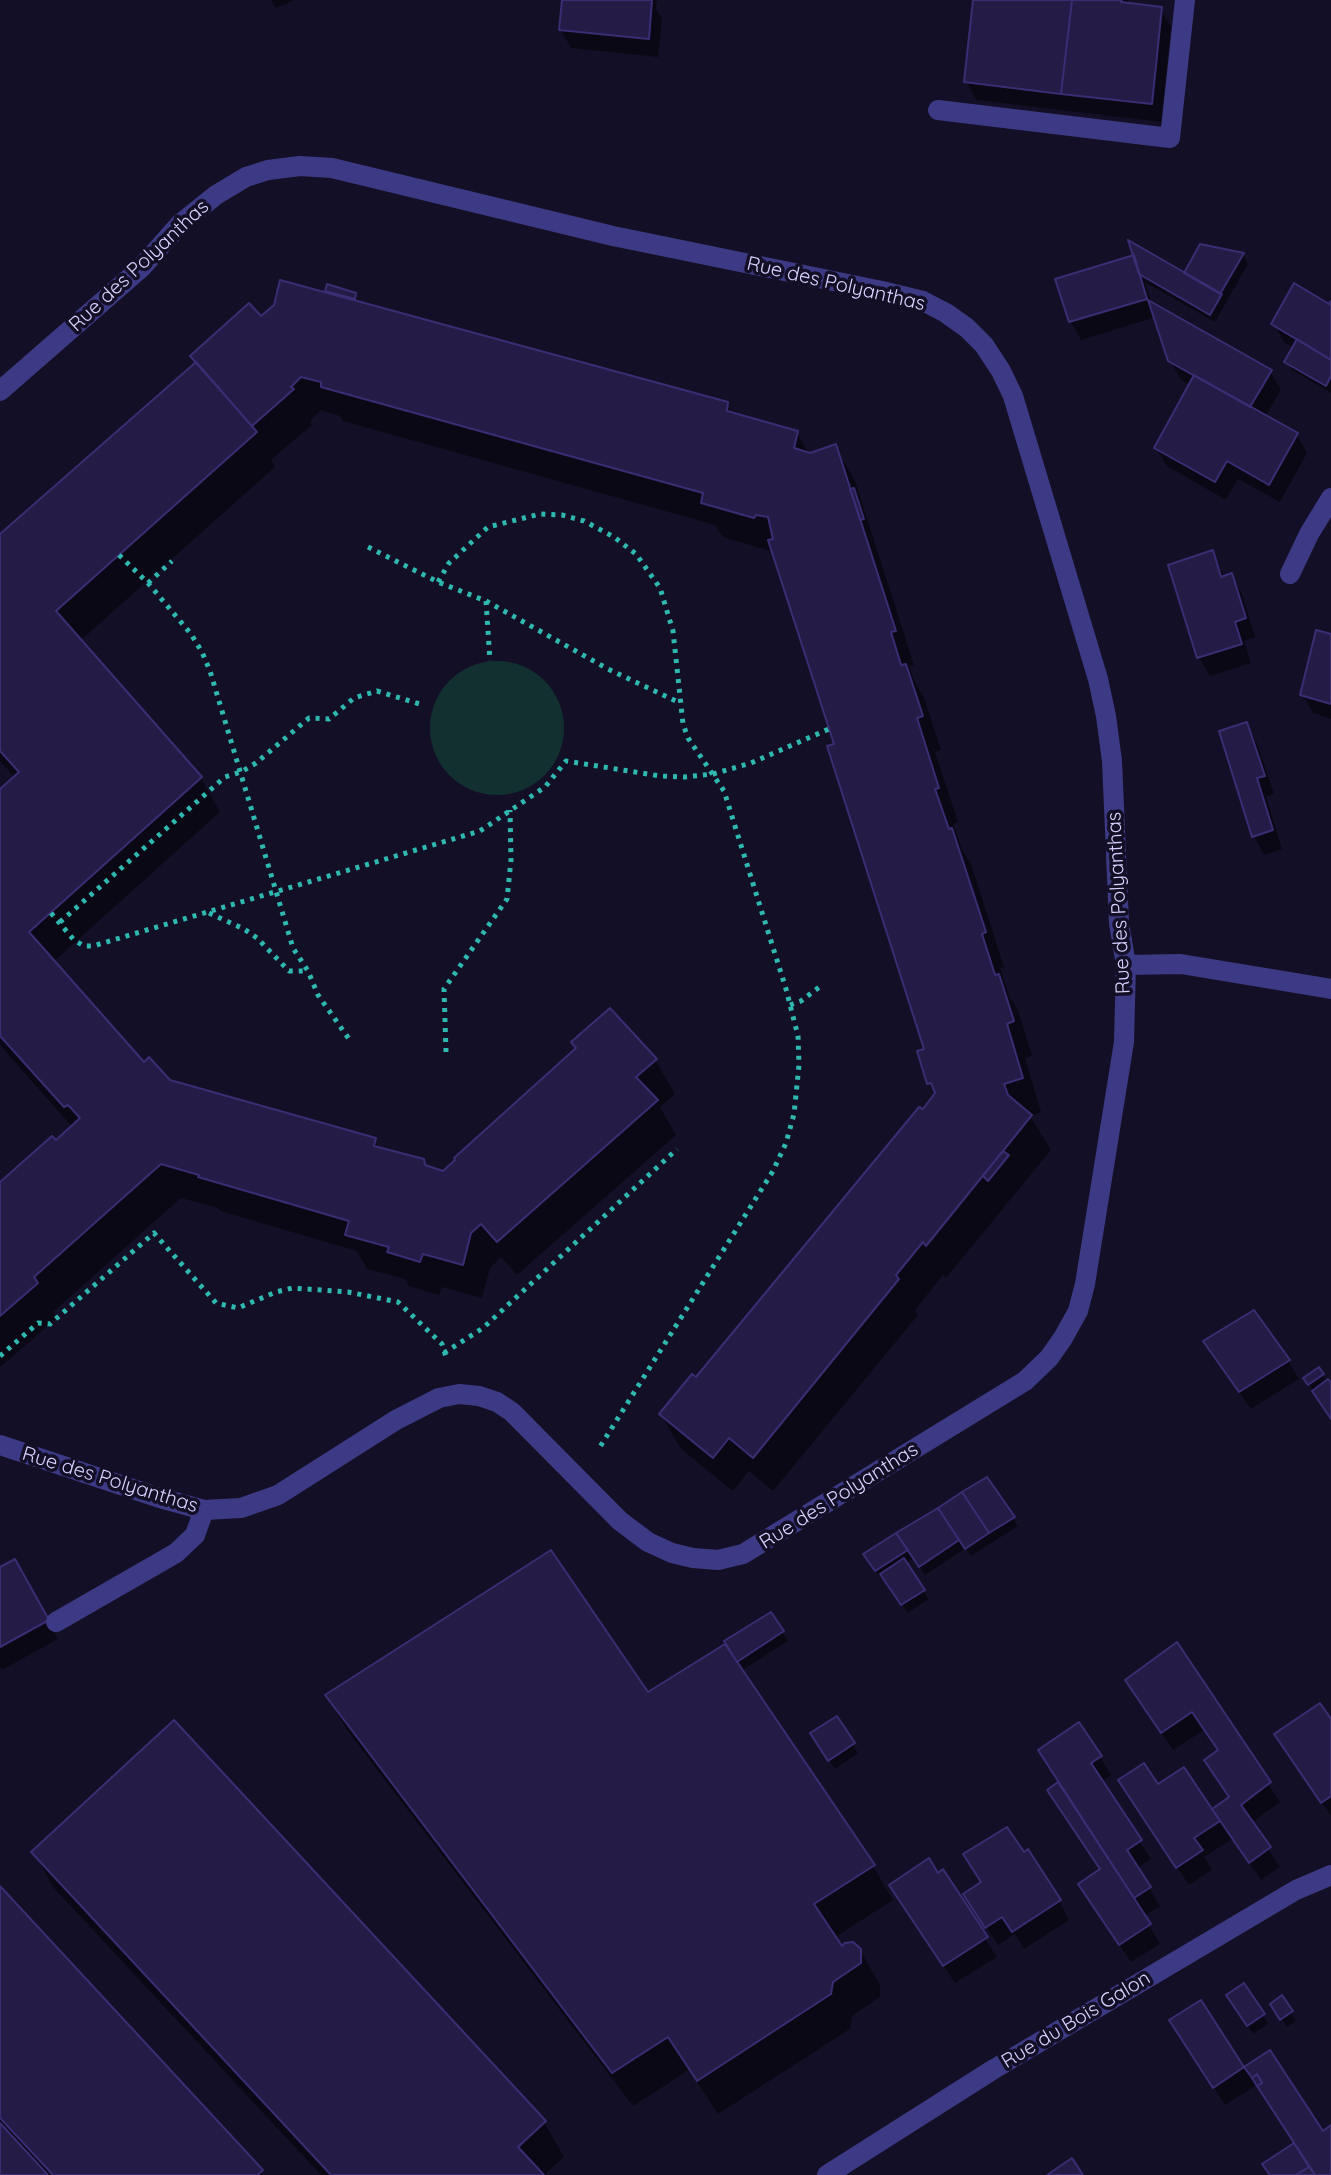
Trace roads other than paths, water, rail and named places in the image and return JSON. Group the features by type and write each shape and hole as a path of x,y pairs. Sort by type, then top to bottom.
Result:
{"street":[{"path":"938,110 1170,138 1185,0"},
{"name":"Rue des Polyanthas","path":"0,391 130,278 180,224 216,195 246,177 268,170 300,166 332,168 613,236 923,301 967,328 984,345 1013,396 1098,679 1106,716 1112,761 1119,923 1126,965 1124,1042 1085,1284 1078,1311 1063,1338 1049,1358 1012,1389 743,1554 718,1560 693,1558 648,1542 620,1521 512,1412 497,1402 479,1396 459,1394 439,1398 396,1420 278,1495 241,1508 204,1510 0,1445"},
{"path":"1290,574 1331,498"},
{"path":"1126,965 1181,964 1331,989"},
{"path":"56,1622 176,1553 195,1535 204,1510"},
{"name":"Rue du Bois Galon","path":"827,2175 994,2069 1296,1890 1331,1875"}]}
